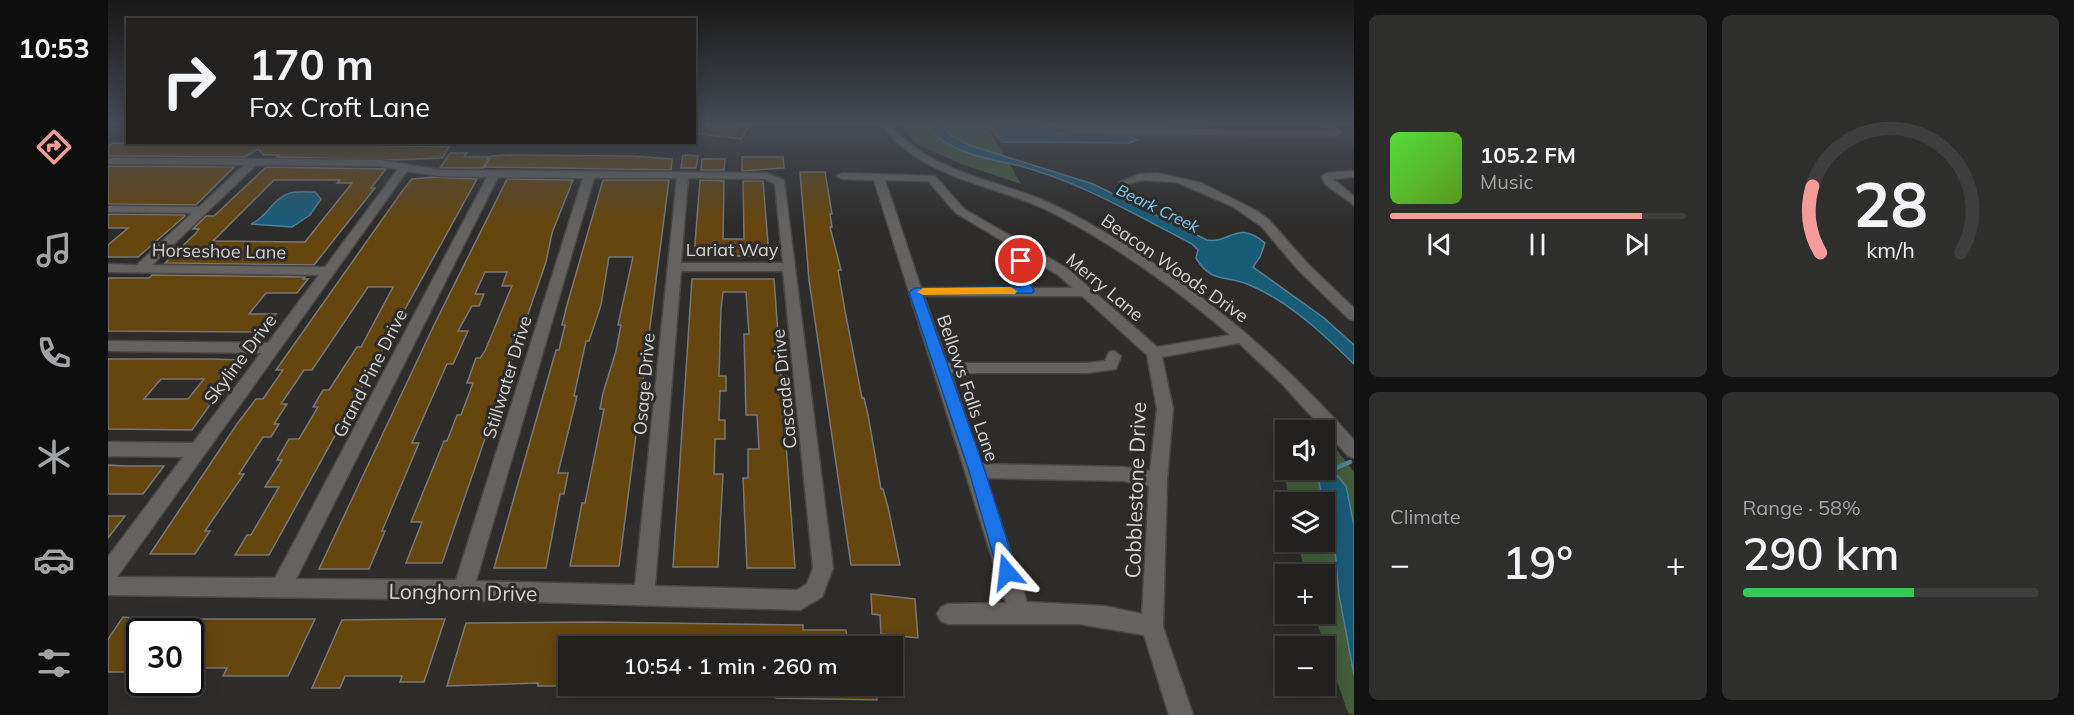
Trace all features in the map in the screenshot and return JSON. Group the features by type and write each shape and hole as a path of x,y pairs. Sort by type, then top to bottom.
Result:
{"street":[{"name":"Beacon Woods Drive","path":"922,157 1052,208 1093,231 1199,303 1243,338 1289,382 1354,451"},
{"path":"108,160 380,163 441,173 683,175"},
{"path":"141,268 255,161"},
{"name":"Skyline Drive","path":"108,573 404,168"},
{"name":"Grand Pine Drive","path":"280,589 494,174"},
{"path":"1354,174 1327,176 1329,182 1354,202"},
{"name":"Stillwater Drive","path":"463,590 589,175"},
{"name":"Cascade Drive","path":"683,175 767,176 780,182 823,568 815,590"},
{"name":"Osage Drive","path":"644,597 683,175"},
{"name":"Merry Lane","path":"842,176 932,178 942,186 950,202 960,211 1063,272 1154,353"},
{"name":"Bellows Falls Lane","path":"878,176 940,368 977,471 1020,613"},
{"path":"1125,182 1133,177 1167,176 1183,180 1250,211 1266,224 1304,269 1354,316"},
{"path":"108,209 202,210"},
{"path":"1028,291 1017,270 1021,261 1036,256"},
{"name":"Lariat Way","path":"674,267 790,267"},
{"name":"Horseshoe Lane","path":"108,268 329,271"},
{"path":"915,292 1086,292"},
{"path":"1154,353 1243,338"},
{"path":"108,346 273,348"},
{"name":"Cobblestone Drive","path":"1154,353 1165,409 1158,480 1152,627 1181,715"},
{"path":"940,368 1087,368 1111,365 1114,356"},
{"path":"108,449 197,450"},
{"path":"977,471 1124,474 1158,480"},
{"name":"Longhorn Drive","path":"108,586 463,590 800,600 815,590"},
{"path":"948,614 1020,613 1127,618 1152,627"}],"green space":[{"path":"947,157 983,157 1009,163 1021,184"},
{"path":"1335,448 1354,472 1354,715 1348,713 1335,675 1335,636 1322,636 1317,624 1335,624 1335,564 1303,564 1300,552 1335,552 1335,492 1288,492 1285,480 1335,480"}],"water":[{"path":"984,157 1008,157 1093,184 1207,240 1222,239 1240,233 1255,236 1265,243 1253,267 1324,318 1354,345 1354,364 1291,308 1277,299 1247,284 1218,277 1207,271 1196,258 1198,250 1192,244 1079,187 1031,169"},
{"path":"315,192 321,199 310,215 292,227 251,224 274,203 290,193"},
{"path":"1335,473 1346,486 1354,525 1354,675 1339,595 1335,550 1335,492 1321,492 1318,480 1335,480"}],"building":[{"path":"291,157 442,157 393,160"},
{"path":"447,157 489,157 483,168 440,168"},
{"path":"490,157 672,159 671,170 485,167"},
{"path":"683,157 698,157 696,168 681,168"},
{"path":"742,157 783,157 784,168 742,171"},
{"path":"702,159 725,159 724,170 701,170"},
{"path":"108,166 234,167 196,205 108,204"},
{"path":"266,167 386,169 371,188 375,188 314,265 165,263 196,233 199,229 193,229 206,216 214,216","holes":["274,180 340,180 337,183 352,183 305,242 213,241"]},
{"path":"800,172 825,172 832,214 830,214 832,227 830,227 841,270 838,270 845,311 862,398 864,398 868,415 881,489 883,489 888,507 900,565 851,565 809,280"},
{"path":"434,177 477,179 269,555 235,555 247,535 251,535 279,487 265,487 282,460 277,460 289,439 299,439 318,407 313,407 323,390 329,390 357,347 361,347 393,287 368,287 312,370 304,370 281,404 287,404 274,424 279,424 271,437 263,437 239,474 244,474 205,531 210,531 195,554 150,554 237,424 256,399 263,399 283,370 276,370 403,190 412,179"},
{"path":"507,179 573,180 552,233 546,262 442,563 406,563 422,522 411,522 444,441 447,441 457,415 461,415 473,383 467,383 476,358 480,358 485,351 512,286 502,286 507,272 485,272 475,294 484,294 479,306 472,306 458,331 468,331 453,364 447,364 412,443 419,443 382,531 385,531 369,569 319,569 435,323"},
{"path":"603,180 669,180 619,566 570,566 604,409 600,409 603,393 616,351 621,325 618,325 633,257 609,257 601,305 589,341 586,341 574,396 577,396 558,473 568,473 564,494 560,494 546,568 494,568 556,350 559,350 567,305"},
{"path":"700,180 724,181 723,239 744,239 743,181 763,181 769,256 694,256"},
{"path":"108,214 185,216 138,257 108,257 108,245 128,228 108,228"},
{"path":"152,275 305,277 303,279 308,279 297,293 266,293 249,314 276,314 262,332 108,331 108,278 149,278"},
{"path":"692,279 774,279 795,568 747,568 743,478 748,478 748,449 759,449 757,415 746,415 744,334 749,334 746,292 723,292 721,309 719,376 726,376 726,391 720,391 719,420 725,420 725,439 715,439 714,474 723,474 718,567 673,567"},
{"path":"108,359 242,360 192,430 108,429","holes":["161,379 204,379 188,399 144,399"]},
{"path":"108,465 164,466 143,494 108,494"},
{"path":"108,516 125,516 108,538"},
{"path":"871,594 915,599 918,638 881,634 880,615 872,614"},
{"path":"123,617 136,618 126,618 126,672 108,672 108,639"},
{"path":"204,619 315,619 288,676 223,676 227,668 204,668"},
{"path":"445,619 424,682 400,682 402,676 345,676 340,688 312,688 342,620"},
{"path":"466,623 803,625 803,630 846,630 847,636 558,636 558,686 538,686 538,683 447,686"},
{"path":"776,696 876,696 877,700 776,698"}],"waterway":[{"path":"1335,468 1350,462"}],"slow traffic":[{"path":"923,292 1011,291"}],"route":[{"path":"1007,572 977,471 915,292 1028,291 1017,270 1021,261"}],"water label":[{"name":"Beark Creek","path":"1158,208"}]}
